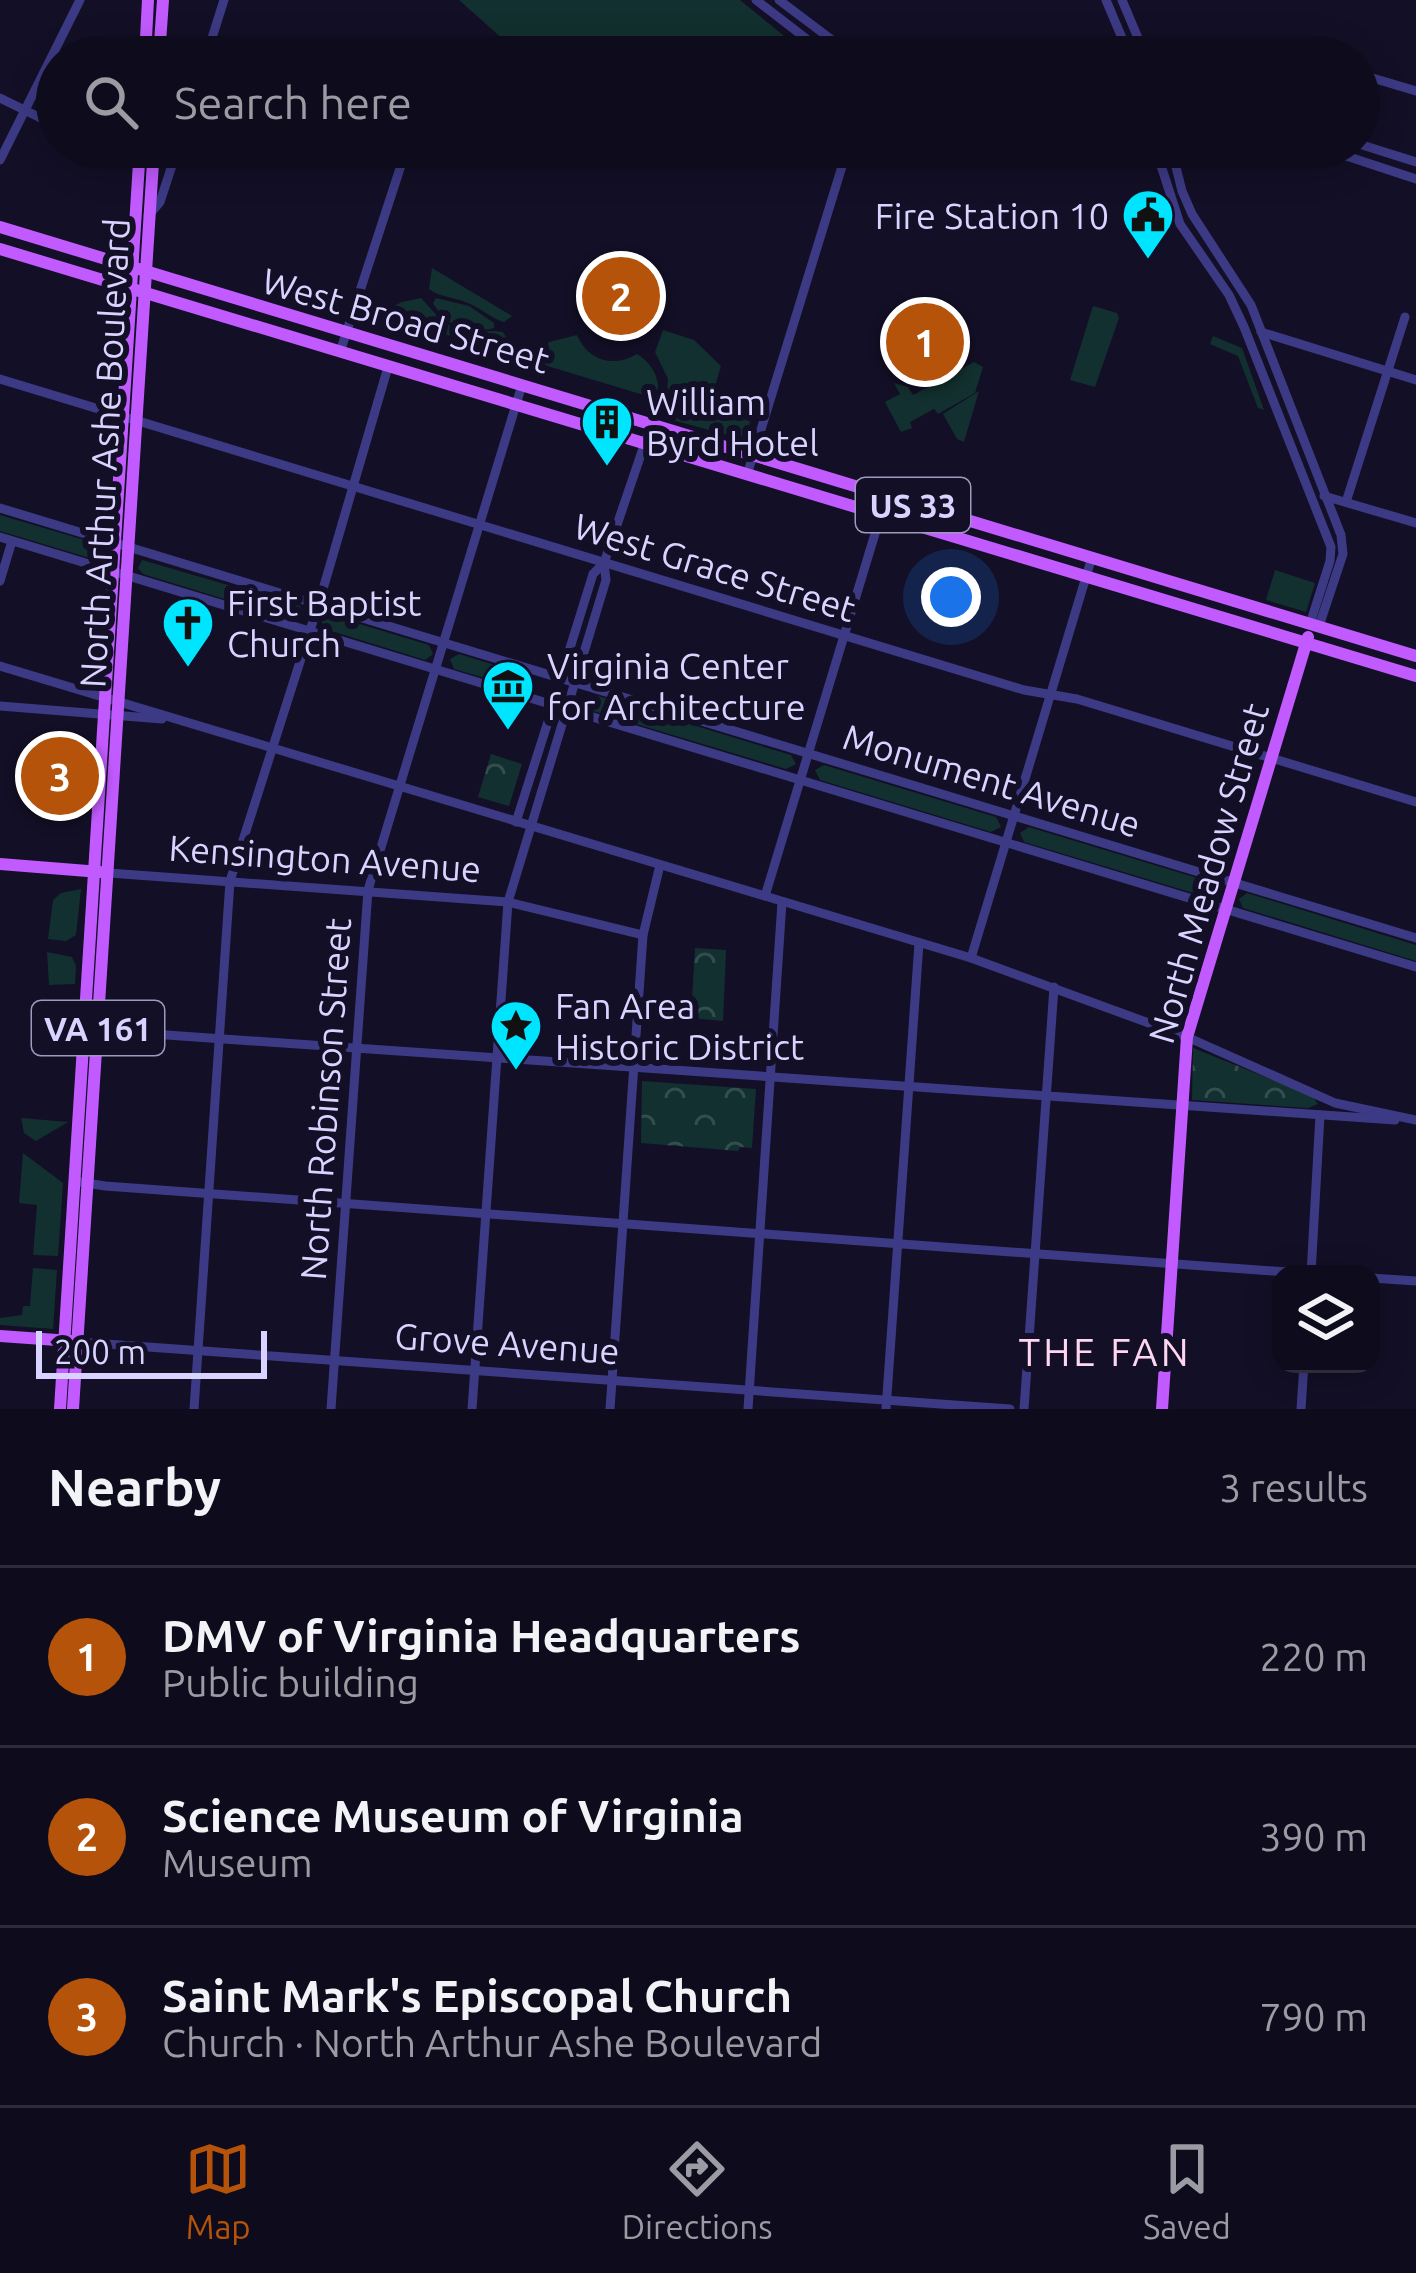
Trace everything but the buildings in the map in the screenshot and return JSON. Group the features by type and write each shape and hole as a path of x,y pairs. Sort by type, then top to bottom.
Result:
{"main road":[{"path":"146,36 148,0"},
{"path":"160,36 163,0"},
{"name":"North Arthur Ashe Boulevard","path":"138,271 148,216 146,169"},
{"name":"North Arthur Ashe Boulevard","path":"91,1030 93,871 128,577 137,420 137,290 146,169"},
{"name":"West Broad Street","path":"0,227 1416,656"},
{"name":"West Broad Street","path":"0,249 1416,676"},
{"name":"North Arthur Ashe Boulevard","path":"73,1409 71,1341 91,1030 109,872 114,710 104,697 122,416 137,290"},
{"name":"North Meadow Street","path":"1162,1409 1187,1037 1315,625"},
{"name":"Kensington Avenue","path":"0,864 109,872"},
{"name":"Grove Avenue","path":"0,1336 71,1341"},
{"name":"North Arthur Ashe Boulevard","path":"60,1409 71,1341"}],"street":[{"path":"62,36 80,0"},
{"path":"213,36 224,0"},
{"path":"756,0 803,36"},
{"path":"778,0 827,36"},
{"path":"1106,0 1121,36"},
{"path":"1122,0 1137,36"},
{"path":"1380,80 1416,91"},
{"path":"0,160 36,89"},
{"path":"0,98 36,116"},
{"path":"1380,151 1416,162"},
{"path":"1380,166 1416,178"},
{"path":"146,169 152,168"},
{"path":"148,216 160,202 171,168"},
{"path":"340,352 400,168"},
{"path":"747,475 842,168"},
{"name":"North Meadow Street","path":"1160,168 1180,224 1229,295 1244,327 1332,556 1315,625"},
{"name":"North Meadow Street","path":"1176,168 1192,214 1243,291 1327,496 1343,548 1315,625"},
{"path":"1346,502 1405,317"},
{"path":"1244,327 1416,380"},
{"path":"194,1409 230,881 388,367"},
{"name":"West Grace Street","path":"0,379 1416,802"},
{"name":"North Robinson Street","path":"331,1409 368,890 522,385"},
{"path":"472,1409 508,902 606,580 604,563 651,425"},
{"path":"1308,490 1416,524"},
{"name":"Monument Avenue","path":"0,508 1416,938"},
{"path":"765,896 881,514"},
{"path":"0,581 6,539"},
{"name":"Monument Avenue","path":"6,539 1416,967"},
{"path":"971,958 1092,557"},
{"path":"561,677 593,574 604,563"},
{"path":"0,665 104,697"},
{"path":"539,701 548,673"},
{"path":"0,706 114,710 191,723 273,746 971,958 1187,1037 1335,1102 1416,1121"},
{"path":"516,822 553,706"},
{"path":"610,1409 643,934 660,865"},
{"name":"Kensington Avenue","path":"109,872 508,902 643,934"},
{"path":"748,1409 782,902"},
{"path":"886,1405 919,944"},
{"path":"1024,1409 1054,987"},
{"path":"91,1030 1416,1121"},
{"path":"1312,1265 1320,1115"},
{"path":"81,1182 1272,1271"},
{"path":"1380,1279 1416,1281"},
{"name":"Grove Avenue","path":"71,1341 749,1390 886,1405 1010,1409"},
{"path":"1301,1409 1303,1373"}],"green space":[{"path":"459,0 740,0 784,36 499,36"},
{"path":"432,268 512,316 504,322 433,292 429,289"},
{"path":"421,298 441,320 460,331 458,338 378,314"},
{"path":"436,298 469,306 494,323 494,328 475,330 451,323 433,303"},
{"path":"1093,306 1117,313 1119,318 1095,387 1070,380"},
{"path":"663,330 694,340 721,366 713,393 751,416 746,440 665,418 668,379 655,352"},
{"path":"463,332 503,332 514,351 501,352 461,339"},
{"path":"577,335 602,360 619,361 637,354 643,358 657,379 657,399 534,362 549,342"},
{"path":"1213,336 1242,348 1264,410 1258,408 1238,356 1210,344"},
{"path":"974,362 983,367 975,393 938,414 934,409 901,432 885,402 900,394 894,383 908,387 913,395"},
{"path":"979,391 964,442 957,439 943,414"},
{"path":"0,515 98,544 102,553 93,559 0,531"},
{"path":"142,560 300,606 305,615 296,621 143,574 138,568"},
{"path":"1275,570 1315,583 1306,612 1266,600"},
{"path":"330,615 429,645 433,654 425,660 325,629 321,620"},
{"path":"459,654 527,675 532,684 523,689 454,669 450,659"},
{"path":"598,696 791,755 796,764 786,769 593,711 589,702"},
{"path":"491,754 522,764 509,806 478,797"},
{"path":"824,765 996,817 1001,827 991,832 820,780 815,770"},
{"path":"1029,827 1217,884 1222,894 1213,899 1024,842 1020,833"},
{"path":"81,889 76,935 66,941 48,939 53,900"},
{"path":"1247,893 1416,945 1416,961 1243,908 1239,899"},
{"path":"695,948 726,950 723,1021 691,1018"},
{"path":"47,952 72,957 75,984 49,985"},
{"path":"1193,1048 1312,1096 1318,1104 1308,1108 1192,1100"},
{"path":"642,1081 756,1089 752,1148 738,1151 641,1143"},
{"path":"21,1118 68,1122 36,1141 24,1133"},
{"path":"23,1153 63,1183 58,1256 33,1255 37,1205 19,1203"},
{"path":"33,1268 57,1270 53,1329 0,1325 0,1318 22,1315 23,1306 30,1306"}],"place":[{"name":"Fire Station 10","path":"1148,261"},
{"name":"Science Museum of Virginia","path":"621,296"},
{"name":"DMV of Virginia Headquarters","path":"925,342"},
{"name":"William Byrd Hotel","path":"607,468"},
{"name":"First Baptist Church","path":"188,669"},
{"name":"Virginia Center for Architecture","path":"508,732"},
{"name":"Saint Mark's Episcopal Church","path":"60,776"},
{"name":"Fan Area Historic District","path":"516,1072"}],"district":[{"name":"THE FAN","path":"1105,1351"}]}
